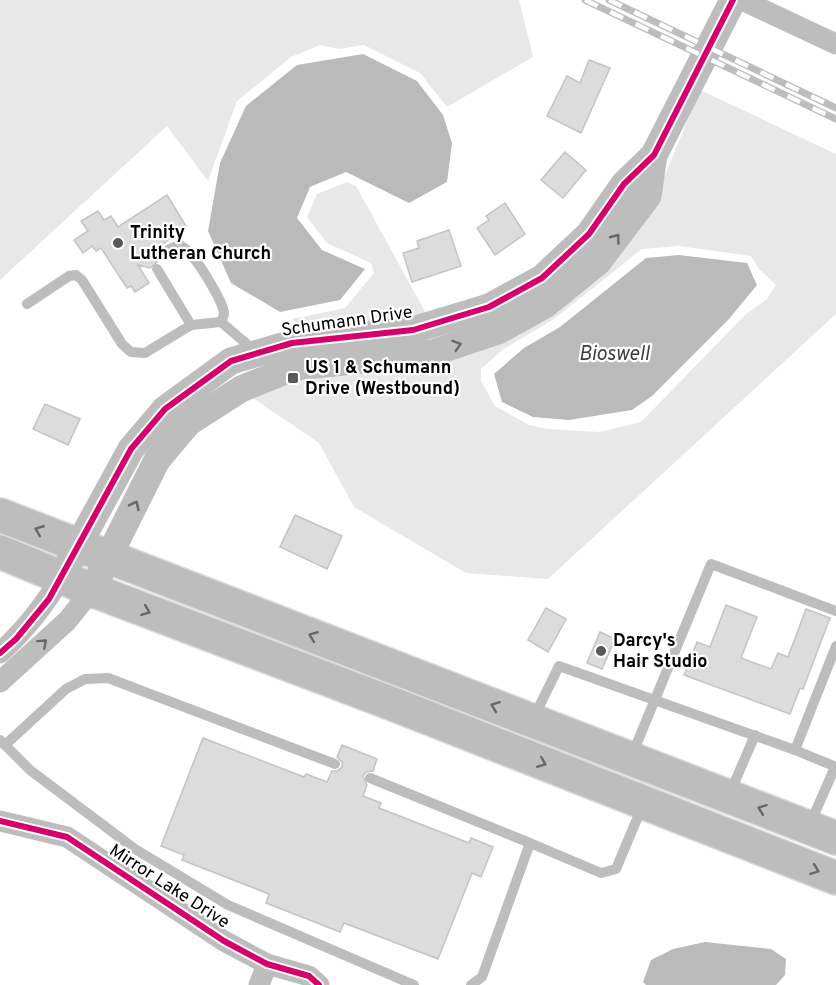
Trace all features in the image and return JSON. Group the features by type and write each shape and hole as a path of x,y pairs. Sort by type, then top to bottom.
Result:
{"main road":[{"path":"0,515 822,832"},
{"path":"0,552 92,590 836,878"}],"street":[{"name":"Schumann Drive","path":"92,590 158,460 188,423 242,389 295,367 432,353 498,331 545,305 598,262 648,196 654,155 733,0"},
{"path":"742,0 836,44"},
{"name":"Schumann Drive","path":"62,577 77,545 131,449 165,409 231,361 255,352 292,343 413,330 489,307 542,278 589,234 624,184 654,155"},
{"path":"0,653 49,599 62,577"},
{"path":"0,682 67,621 92,590"},
{"name":"Mirror Lake Drive","path":"0,821 67,837 224,941 267,964 309,976 319,985"},
{"path":"259,985 267,964"}],"lane":[{"path":"160,255 175,246 183,246 191,253 224,313 221,322"},
{"path":"157,269 191,325"},
{"path":"27,304 69,276 76,275 82,280 123,344 131,352 145,353 191,325 221,322 276,373"},
{"path":"631,758 711,564 836,611"},
{"path":"795,750 836,646"},
{"path":"532,720 559,666 795,750 836,767 822,832"},
{"path":"335,764 108,678 85,679 66,689 3,742 30,770 135,849 228,905 414,985"},
{"path":"729,796 755,735"},
{"path":"370,778 601,873 616,868 643,803"},
{"path":"471,985 482,977 530,843"}],"shaded area":[{"path":"0,0 519,0 533,57 447,107 420,73 364,45 339,49 320,45 291,57 237,101 208,181 167,126 0,280"},
{"path":"700,90 836,154 836,314 548,579 466,573 354,507 319,443 251,397 298,377 454,357 649,214","holes":["679,246 751,256 759,269 776,285 767,299 745,315 641,422 600,432 548,429 529,425 495,406 481,381 481,369 502,350 554,319 642,249"]},
{"path":"347,182 356,186 428,317 299,326 292,319 345,308 374,273 371,263 327,243 307,217 317,194"}],"water":[{"path":"363,54 417,81 443,115 452,143 447,182 409,203 346,172 310,187 297,218 322,250 365,269 340,300 280,312 231,283 208,231 220,163 246,106 297,65"},
{"name":"Bioswell","path":"679,255 747,263 757,285 729,319 652,396 632,410 569,420 533,417 502,402 494,374 524,348 560,327 646,258"},
{"path":"705,942 771,949 786,959 785,975 776,985 646,985 643,982 651,960 673,949"}],"building":[{"path":"589,60 610,68 581,133 547,116 567,76 580,83"},
{"path":"565,152 586,170 563,198 541,180"},
{"name":"Trinity Lutheran Church","path":"167,195 186,226 154,251 153,255 157,262 150,268 138,265 149,283 135,292 131,286 127,288 101,248 96,251 92,246 83,253 74,240 88,231 81,221 98,211 104,220 111,216 118,227"},
{"path":"505,203 525,234 495,255 477,228 489,220 486,216"},
{"path":"449,230 461,266 412,282 403,253 419,248 417,241"},
{"path":"45,404 80,419 68,445 33,429"},
{"path":"295,515 342,536 327,569 280,547"},
{"path":"726,605 757,617 741,658 771,669 778,653 788,657 806,609 830,618 803,689 800,688 790,714 684,675 697,642 710,647"},
{"path":"546,608 566,619 548,652 528,640"},
{"name":"Darcy's Hair Studio","path":"600,632 615,639 602,669 587,663"},
{"path":"203,738 304,777 306,774 327,782 332,771 337,771 342,767 342,762 337,757 342,745 377,759 373,771 366,772 363,776 367,785 363,796 381,803 379,808 469,843 471,838 493,847 481,877 472,873 438,959 344,923 340,932 266,903 269,894 182,860 184,855 161,846"}],"railway":[{"path":"585,0 836,119"},
{"path":"609,0 836,108"}],"cycle path":[{"path":"0,653 16,639 49,599 131,449 165,409 231,361 292,343 413,330 489,307 542,278 589,234 624,184 654,155 733,0"},
{"path":"0,821 67,837 224,941 267,964 309,976 319,985"}],"place":[{"name":"Trinity Lutheran Church","path":"118,243"},
{"name":"US 1 & Schumann Drive (Westbound)","path":"293,378"},
{"name":"Darcy's Hair Studio","path":"601,651"}]}
